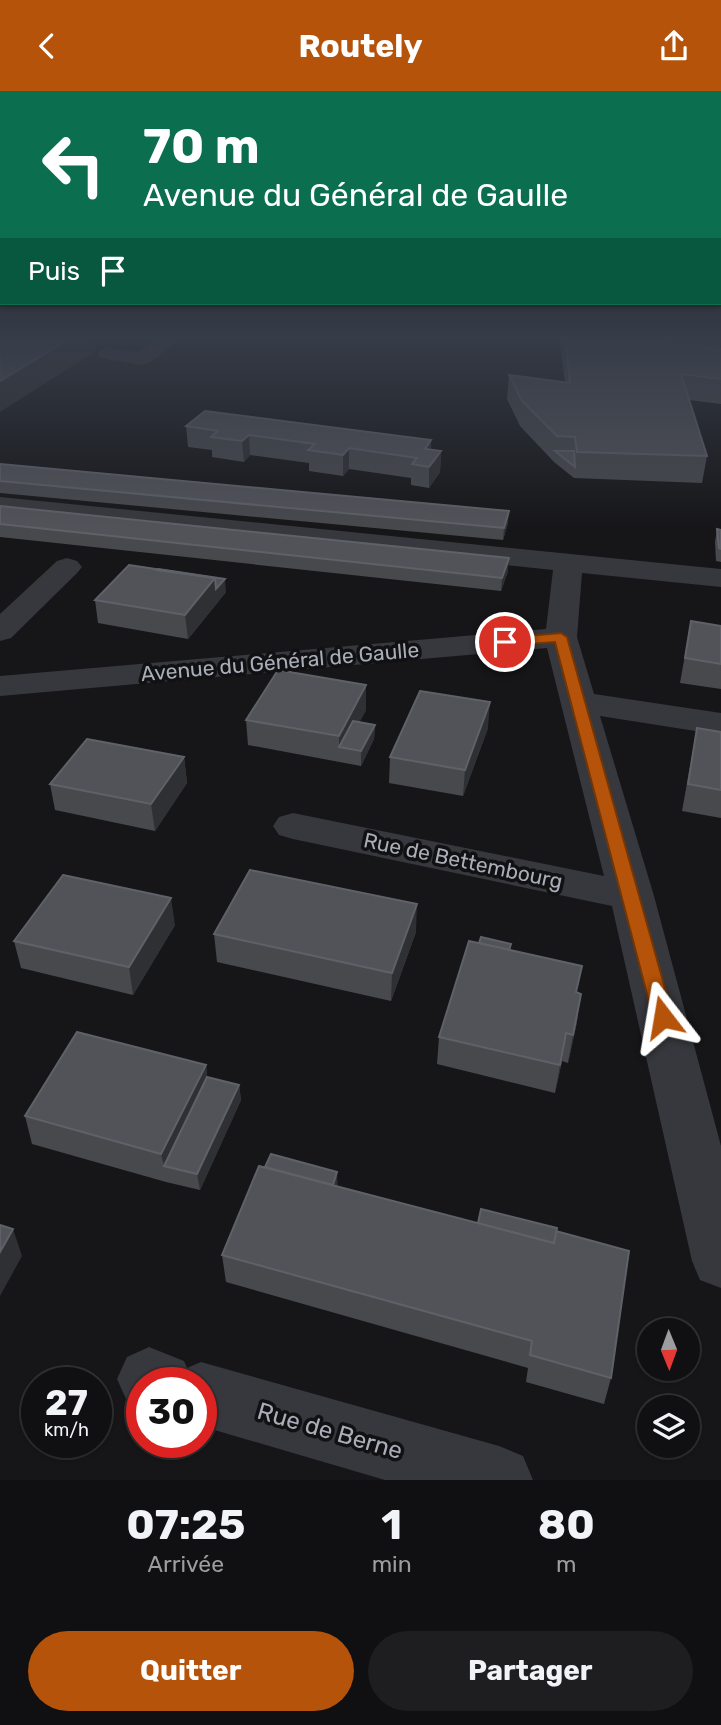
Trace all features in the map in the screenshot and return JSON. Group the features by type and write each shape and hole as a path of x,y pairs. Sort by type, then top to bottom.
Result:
{"street":[{"path":"0,505 721,578"},
{"path":"568,563 561,637 632,896 706,1130 721,1261"},
{"path":"0,631 67,567"},
{"name":"Avenue du Général de Gaulle","path":"0,685 561,637"},
{"path":"578,702 721,724"},
{"name":"Rue de Bettembourg","path":"293,826 632,896"},
{"name":"Rue de Berne","path":"217,1398 499,1480"}],"building":[{"path":"689,400 707,456 577,452 575,437 557,436 522,401"},
{"path":"205,411 431,440 425,449 441,451 429,467 412,464 417,458 349,448 343,455 308,450 315,444 249,435 242,441 211,437 218,431 186,426"},
{"path":"555,451 574,451 575,467"},
{"path":"0,464 509,511 504,528 0,481"},
{"path":"0,506 509,558 502,578 0,524"},
{"path":"717,529 721,530 721,549 719,548"},
{"path":"129,565 215,578 185,615 95,600"},
{"path":"158,569 225,579 216,589 215,578"},
{"path":"691,621 721,626 721,664 685,658"},
{"path":"278,670 366,685 339,736 246,720"},
{"path":"420,691 490,702 465,770 390,757"},
{"path":"353,721 375,725 361,751 339,747"},
{"path":"697,728 721,732 721,790 688,784"},
{"path":"87,739 184,757 151,804 50,784"},
{"path":"250,870 417,904 392,973 214,934"},
{"path":"63,875 171,898 129,967 14,941"},
{"path":"481,937 511,944 509,950 479,943"},
{"path":"469,941 582,966 576,992 581,994 573,1035 566,1033 560,1065 439,1037"},
{"path":"77,1032 206,1065 161,1154 25,1116"},
{"path":"207,1077 239,1085 197,1174 164,1166"},
{"path":"271,1154 337,1172 333,1185 265,1167"},
{"path":"259,1166 554,1243 556,1231 629,1251 611,1378 530,1355 532,1341 222,1255"},
{"path":"481,1209 557,1228 554,1243 478,1223"},
{"path":"0,1225 13,1229 0,1252"}],"route":[{"path":"505,642 561,637 663,1017"}]}
